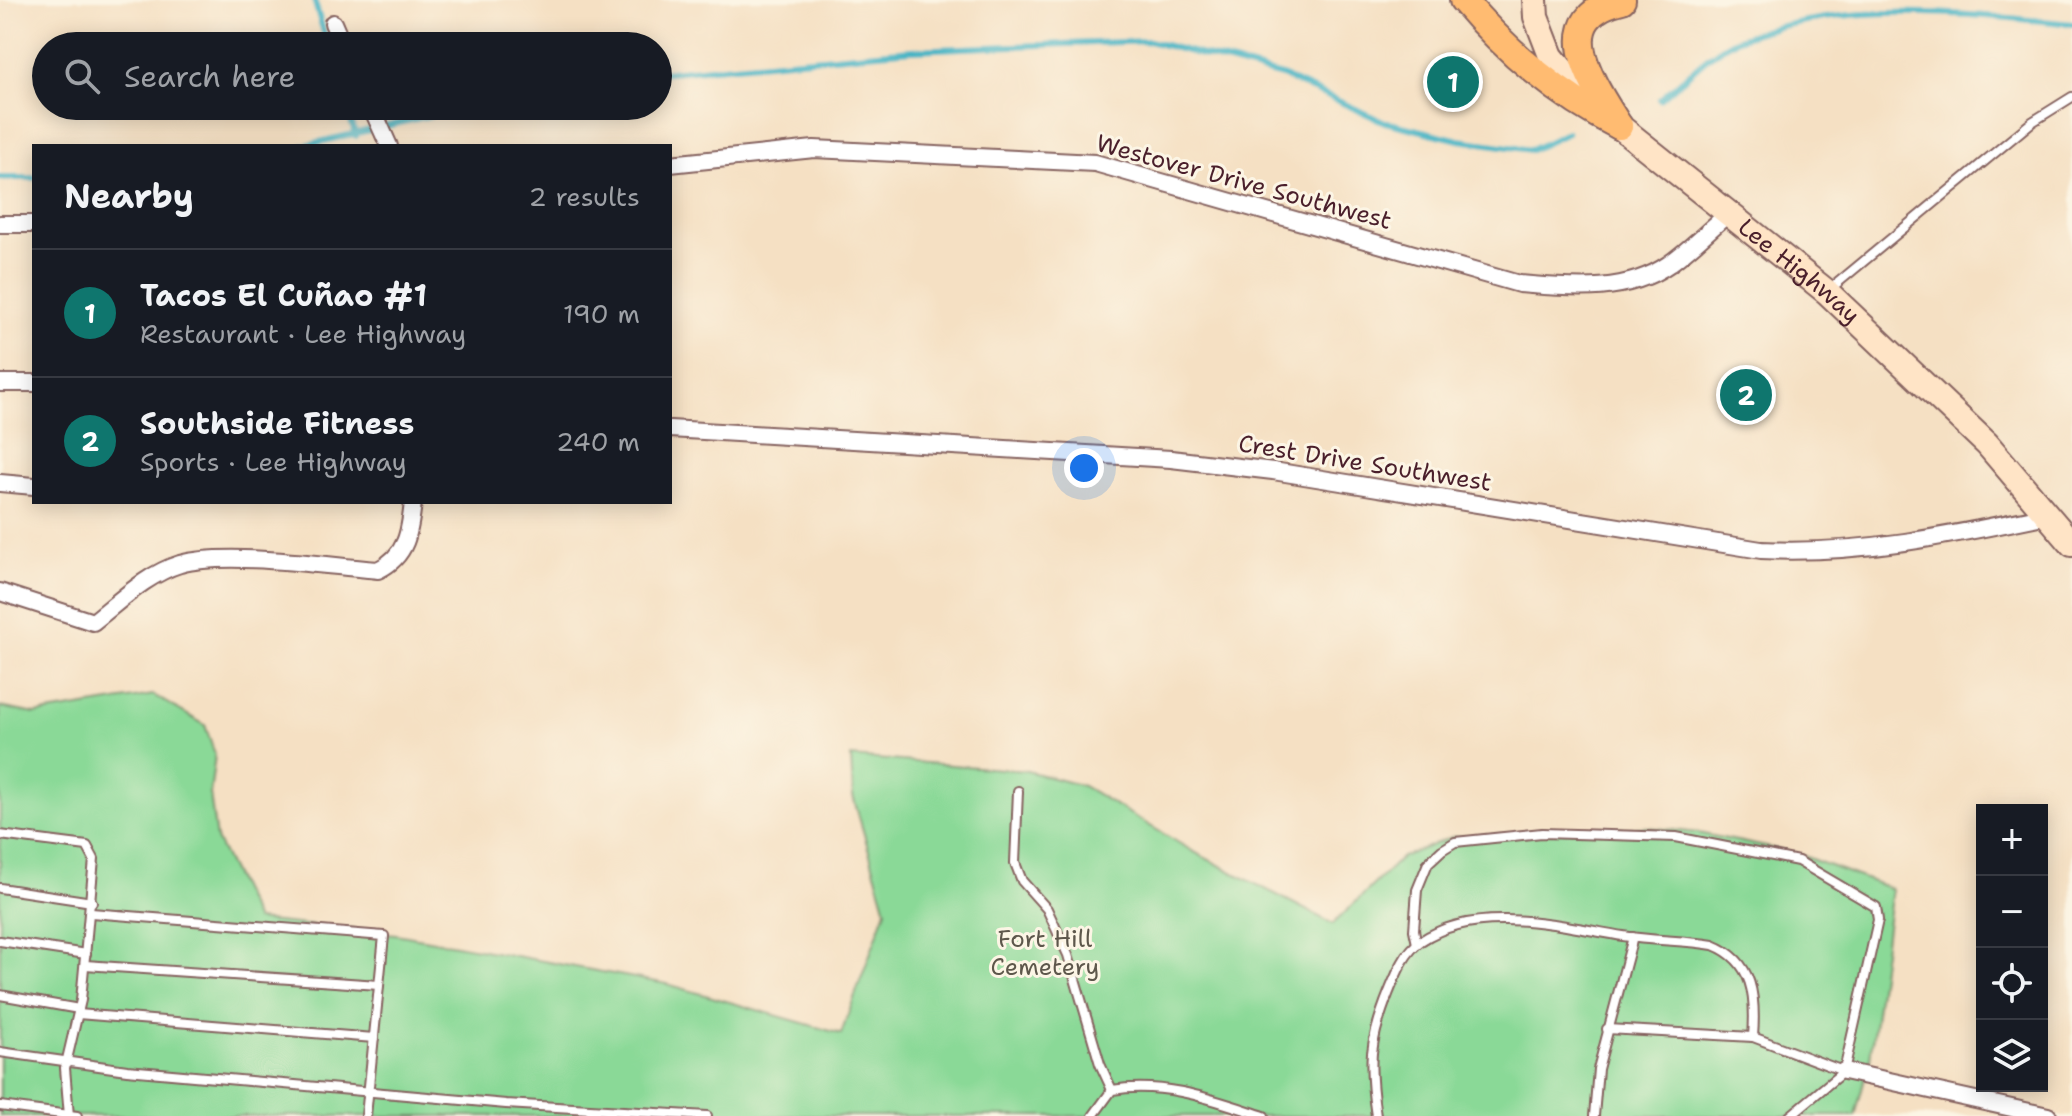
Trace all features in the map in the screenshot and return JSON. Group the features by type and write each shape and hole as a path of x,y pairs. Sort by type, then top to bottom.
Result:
{"main road":[{"path":"1463,0 1485,27 1578,106 1619,126"},
{"name":"Lee Highway","path":"1535,0 1536,17 1551,56 1574,84 1619,126 1827,292 1987,444 2072,544"},
{"path":"1619,126 1586,73 1581,36 1590,17 1606,4 1622,0"}],"street":[{"path":"333,23 337,32"},
{"path":"377,120 388,144"},
{"name":"Westover Drive Southwest","path":"672,164 814,149 1095,163 1519,284 1585,290 1628,282 1667,266 1730,212"},
{"path":"0,224 32,224"},
{"path":"0,383 32,383"},
{"name":"Crest Drive Southwest","path":"672,429 1171,459 1273,471 1761,550 1815,553 1925,541 2048,515"},
{"path":"0,483 32,486"},
{"path":"0,592 93,622 149,578 181,564 230,560 378,570 394,562 403,550 413,504"},
{"path":"1844,1071 2048,1116"}],"lane":[{"path":"1827,292 2032,122 2072,97"},
{"path":"1018,791 1015,863 1022,881 1047,909 1068,955 1100,1064 1112,1090"},
{"path":"1417,944 1414,930 1417,890 1428,863 1455,842 1542,833 1624,834 1676,837 1798,861 1876,907 1878,920 1869,973 1844,1071 1790,1116"},
{"path":"0,835 87,846 94,859 85,965 67,1062 65,1092 69,1116"},
{"path":"0,888 92,902"},
{"path":"91,913 384,936 366,1116"},
{"path":"1376,1116 1370,1078 1371,1043 1394,982 1417,944 1446,929 1493,919 1697,942 1729,951 1750,978 1755,1014 1753,1037"},
{"path":"1594,1116 1598,1069 1633,937"},
{"path":"0,941 86,954"},
{"path":"85,965 379,985"},
{"path":"0,995 78,1012 374,1038"},
{"path":"1607,1029 1753,1037 1844,1071"},
{"path":"0,1052 67,1062 506,1104 707,1116"},
{"path":"1093,1116 1112,1090 1138,1085 1168,1088 1264,1116"},
{"path":"0,1106 77,1116"}],"green space":[{"name":"Fort Hill Cemetery","path":"153,695 205,725 215,755 210,794 216,839 256,920 396,934 667,984 841,1034 886,910 853,796 851,757 1027,771 1083,786 1194,852 1333,924 1402,857 1452,837 1647,827 1698,833 1795,853 1892,889 1870,1059 1855,1116 0,1116 0,707 35,714"}],"waterway":[{"path":"314,0 324,32"},
{"path":"1660,99 1728,44 1779,27 1820,19 1904,13 1988,16 2072,24"},
{"path":"672,72 911,50 1149,41 1282,76 1385,122 1459,140 1531,150 1567,133"},
{"path":"351,120 356,136"},
{"path":"311,144 412,120"},
{"path":"0,178 32,178"}],"place":[{"name":"Tacos El Cuñao #1","path":"1453,82"},
{"name":"Southside Fitness","path":"1746,395"}]}
